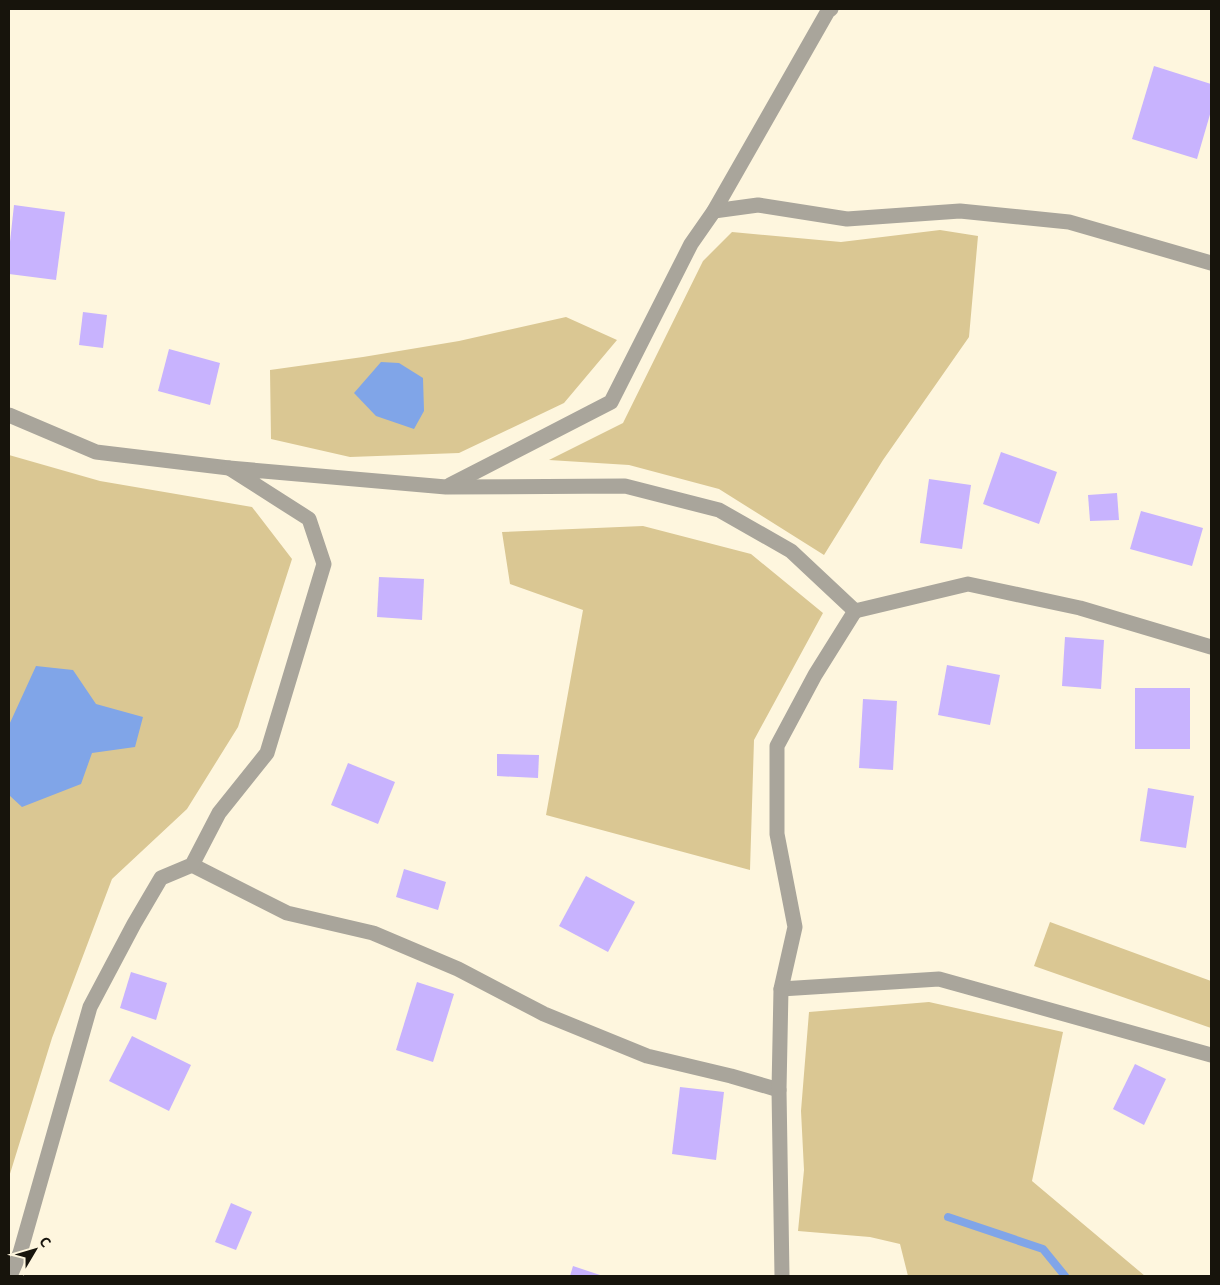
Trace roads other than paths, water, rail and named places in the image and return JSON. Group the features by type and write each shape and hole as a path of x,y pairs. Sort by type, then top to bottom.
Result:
{"street":[{"path":"446,487 611,402 691,244 714,211 828,11 831,9"},
{"path":"714,211 758,205 847,219 960,211 1069,222 1211,263"},
{"path":"9,415 96,452 230,468 446,487 625,486 719,510 791,551 855,611"},
{"path":"10,1276 20,1253 90,1008 134,924 161,878 192,865 219,813 267,753 324,564 309,519 230,468"},
{"path":"782,1276 779,1090 781,989 795,927 778,834 777,746 815,675 855,611 968,584 1080,608 1211,647"},
{"path":"192,865 287,913 373,932 458,969 544,1014 647,1056 731,1076 779,1090"},
{"path":"781,989 939,979 1211,1055"}],"water":[{"path":"381,362 399,363 423,378 424,411 414,429 376,416 354,393"},
{"path":"36,666 73,670 96,704 143,717 135,747 92,753 81,784 22,807 9,795 9,725"}],"waterway":[{"path":"948,1217 1043,1249 1065,1276"}]}
